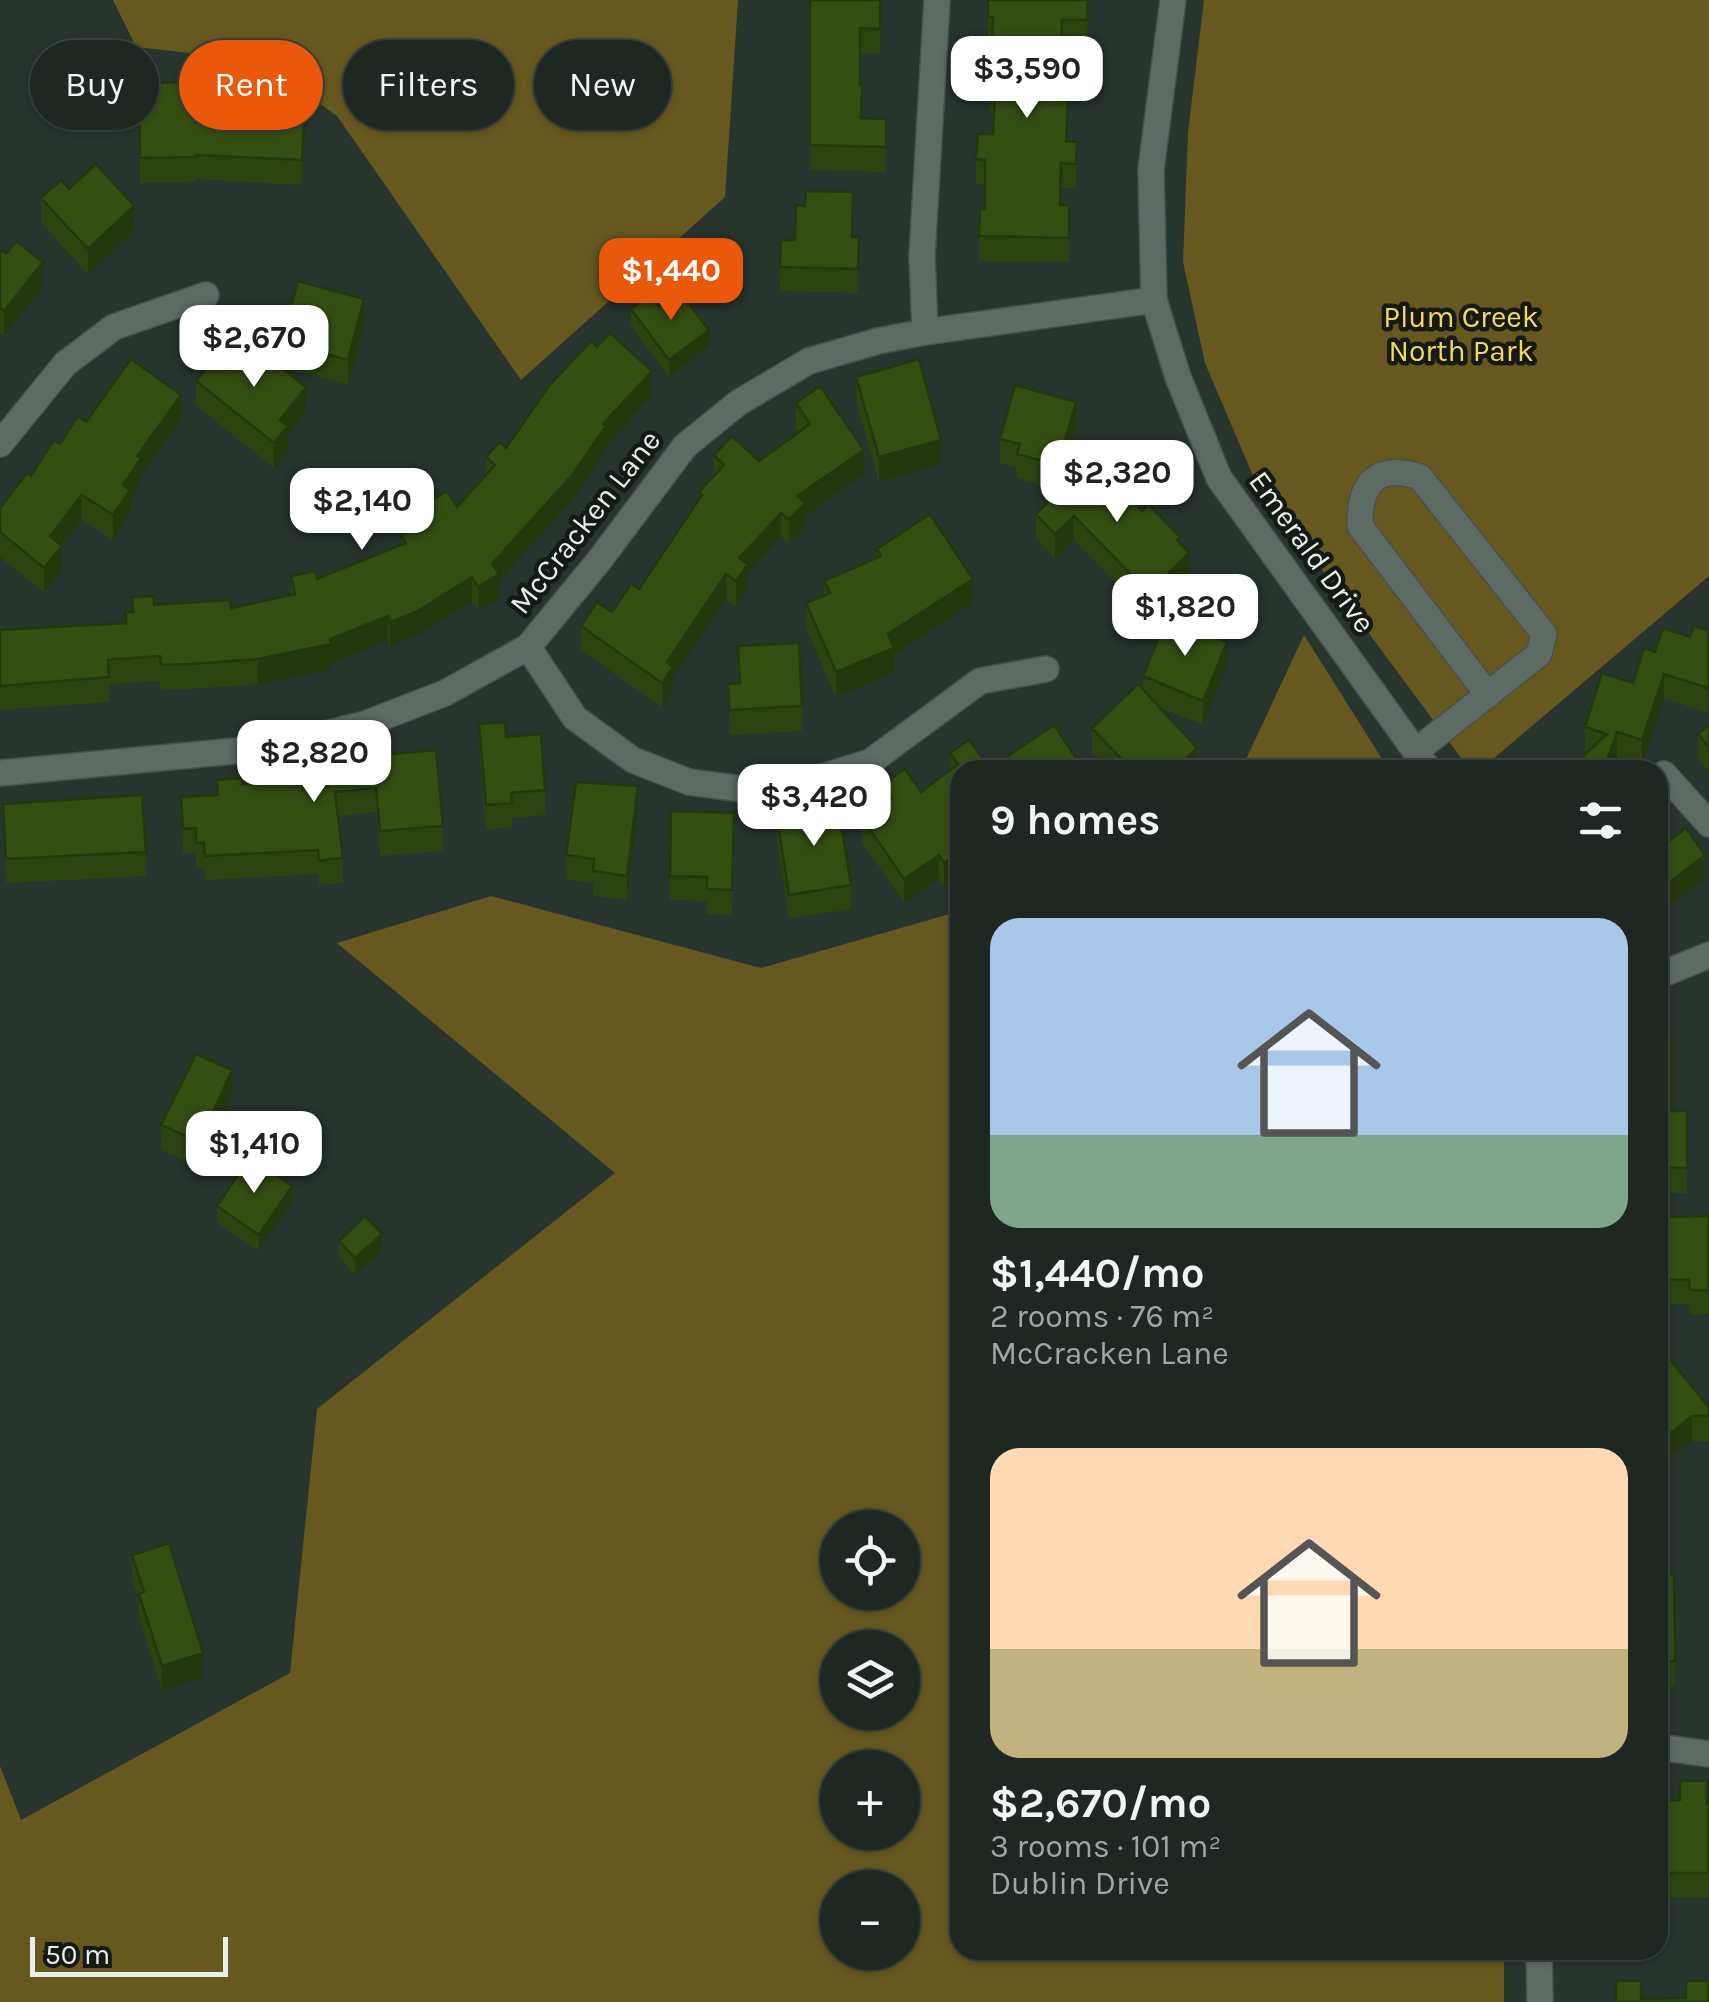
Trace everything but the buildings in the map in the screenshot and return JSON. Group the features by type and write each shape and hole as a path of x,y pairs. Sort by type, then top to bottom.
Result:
{"street":[{"path":"925,332 922,256 937,0"},
{"name":"Emerald Drive","path":"1173,0 1150,170 1154,300 1178,377 1218,478 1421,760"},
{"path":"0,444 66,364 114,328 206,295"},
{"name":"McCracken Lane","path":"0,773 266,748 365,724 445,693 528,647 685,446 738,403 809,361 925,332 1154,300"},
{"path":"1423,760 1488,694 1539,654 1544,634 1420,477 1399,470 1382,473 1366,488 1360,526 1488,694"},
{"path":"528,647 576,718 634,760 689,782 750,790 806,782 870,762 980,681 1046,669"},
{"path":"1668,778 1709,824"},
{"path":"1668,972 1709,956"},
{"path":"1668,1748 1709,1754"},
{"path":"1539,1960 1540,2002"}],"green space":[{"path":"113,0 738,0 725,197 521,380 347,130 514,130 514,40 343,40 343,125 323,106 323,40 179,40 179,52 159,50 159,40 133,40"},
{"name":"Plum Creek North Park","path":"1204,0 1709,0 1709,576 1492,760 1463,760 1254,478 1205,363 1183,262 1188,132"},
{"path":"1304,635 1383,760 1246,760"},
{"path":"491,896 761,968 950,914 950,1960 1504,1960 1504,2002 0,2002 0,1766 21,1820 290,1673 317,1409 615,1173 337,943"}]}
